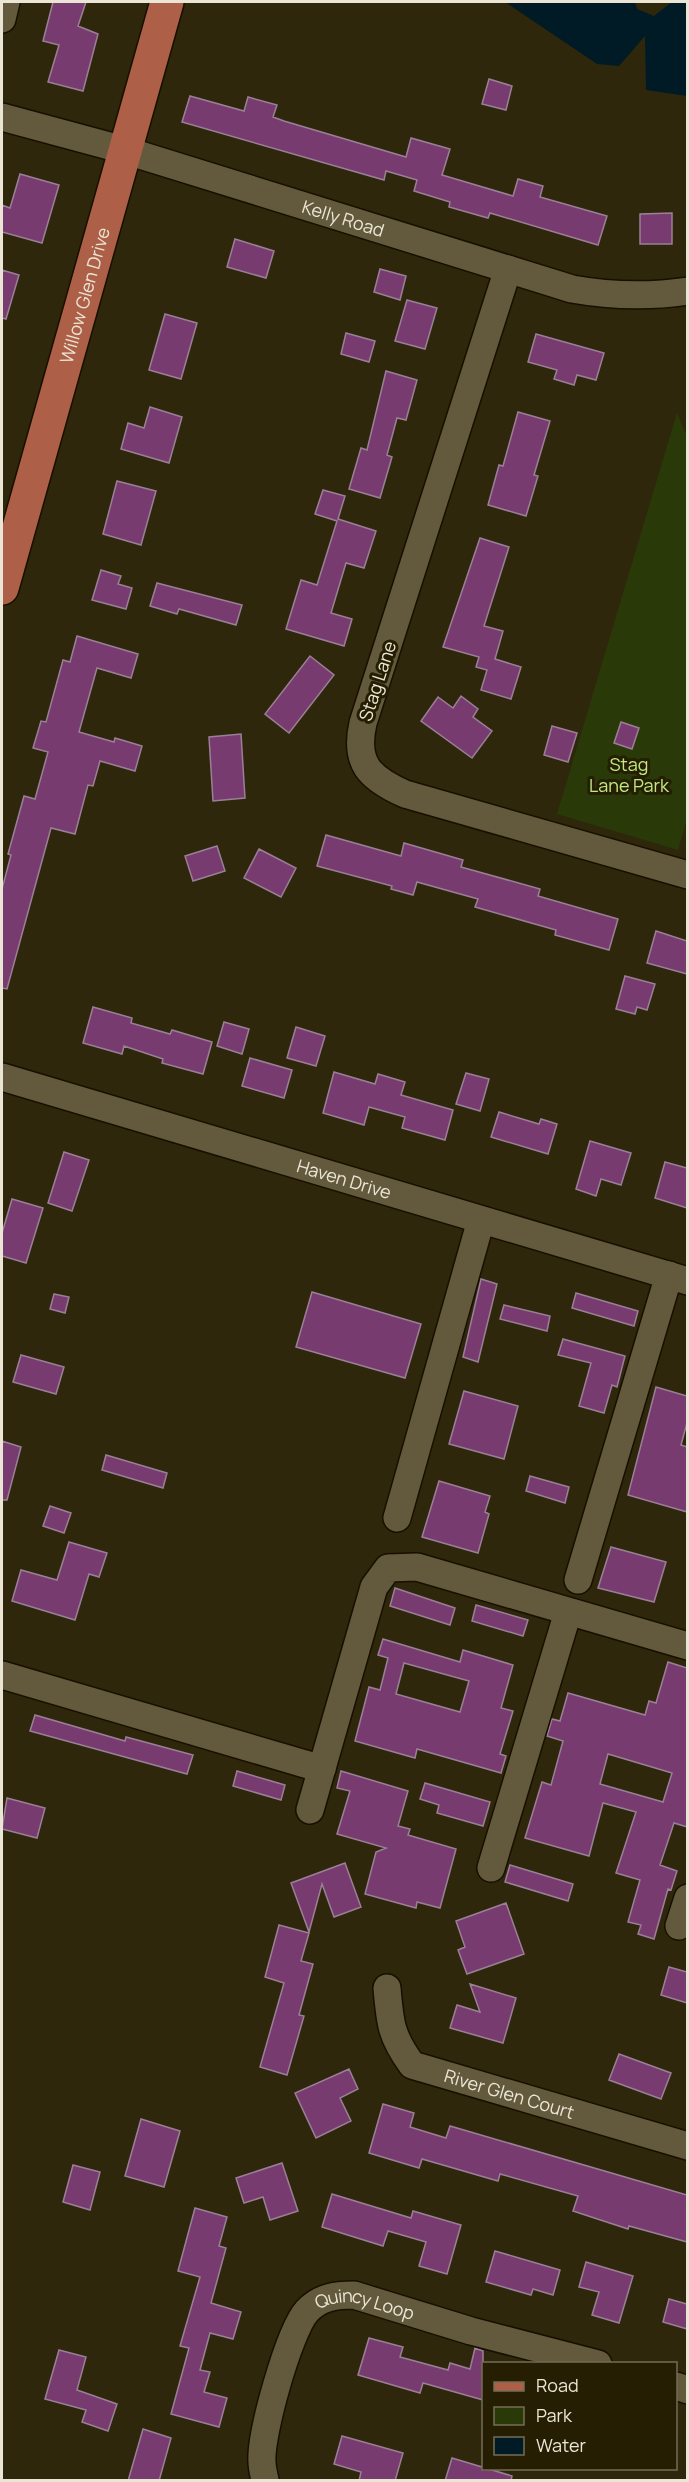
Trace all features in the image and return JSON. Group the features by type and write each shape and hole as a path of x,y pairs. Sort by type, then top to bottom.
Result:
{"main road":[{"name":"Willow Glen Drive","path":"2,588 167,2"}],"street":[{"path":"2,19 6,2"},
{"name":"Kelly Road","path":"2,117 124,150 572,289 605,295 638,296 687,291"},
{"name":"Stag Lane","path":"508,269 363,723 359,740 361,758 370,773 385,785 405,794 687,875"},
{"name":"Haven Drive","path":"2,1077 678,1278"},
{"path":"397,1518 481,1220"},
{"path":"578,1580 678,1278"},
{"path":"310,1810 374,1587 388,1568 417,1568 687,1646"},
{"path":"490,1868 568,1612"},
{"path":"2,1674 322,1769"},
{"path":"679,1926 687,1898"},
{"name":"River Glen Court","path":"387,1988 391,2029 397,2045 412,2066 687,2146"},
{"name":"Quincy Loop","path":"265,2481 262,2462 264,2439 283,2365 298,2324 308,2310 320,2300 336,2295 354,2295 471,2331 590,2362"}],"green space":[{"name":"Stag Lane Park","path":"677,413 688,439 687,819 678,850 557,814"}],"water":[{"path":"505,2 635,2 637,9 654,16 672,2 687,2 687,96 646,90 645,36 619,66 597,64"}],"building":[{"path":"53,2 86,2 78,26 98,34 83,91 48,82 59,45 43,41"},
{"path":"489,79 512,86 506,110 482,104"},
{"path":"190,96 244,111 248,97 277,105 273,117 406,157 411,138 450,149 442,175 513,196 518,179 543,186 540,197 607,216 598,245 490,213 488,218 449,207 450,202 414,191 417,180 386,171 384,180 182,122"},
{"path":"20,174 59,185 42,243 2,232 2,205 10,208"},
{"path":"672,213 672,244 640,244 640,214"},
{"path":"235,239 274,251 266,278 227,267"},
{"path":"380,269 406,276 400,300 374,292"},
{"path":"2,270 19,275 6,319 2,318"},
{"path":"407,300 437,308 425,349 395,341"},
{"path":"165,314 197,323 181,379 149,370"},
{"path":"346,333 375,341 369,362 341,354"},
{"path":"536,334 604,353 596,380 577,375 574,385 554,379 557,370 528,362"},
{"path":"386,371 417,380 406,420 397,418 387,455 392,457 380,498 349,489 361,448 367,450"},
{"path":"150,407 182,417 169,463 121,449 128,423 144,428"},
{"path":"518,412 550,421 534,475 538,476 526,516 488,505 499,465 503,466"},
{"path":"117,481 156,491 141,545 103,534"},
{"path":"323,490 345,496 338,519 376,531 364,568 346,563 331,613 352,619 344,646 286,629 301,580 317,585 337,521 315,514"},
{"path":"480,538 509,547 484,626 503,631 495,659 521,667 511,699 481,690 487,670 476,667 479,657 443,647"},
{"path":"101,570 121,576 118,584 132,588 126,609 92,600"},
{"path":"157,583 242,605 236,625 179,609 177,614 150,606"},
{"path":"77,636 138,654 131,678 97,668 79,732 114,742 115,738 142,746 135,771 100,761 93,786 88,785 75,834 51,828 7,989 2,988 2,889 11,855 8,854 24,796 35,799 48,752 33,748 41,721 46,722 63,660 70,662"},
{"path":"310,656 334,675 289,733 265,714"},
{"path":"461,696 478,709 473,717 492,731 472,758 421,721 438,697 453,708"},
{"path":"621,722 639,728 632,749 614,743"},
{"path":"552,726 577,733 568,762 544,755"},
{"path":"241,734 245,798 213,801 209,737"},
{"path":"326,835 401,856 404,843 463,860 461,867 540,889 538,896 618,919 609,950 555,935 556,930 475,907 478,899 417,882 413,895 391,889 392,886 317,866"},
{"path":"217,846 225,871 193,881 185,856"},
{"path":"259,849 296,868 281,897 244,878"},
{"path":"656,931 687,941 687,974 647,963"},
{"path":"625,976 655,984 647,1010 637,1007 635,1014 616,1009"},
{"path":"93,1007 132,1018 131,1023 170,1034 172,1030 212,1042 203,1074 162,1063 163,1059 124,1046 122,1054 83,1043"},
{"path":"224,1022 249,1029 242,1054 217,1046"},
{"path":"296,1027 325,1036 316,1066 287,1058"},
{"path":"250,1058 292,1070 284,1098 242,1086"},
{"path":"334,1072 375,1084 378,1074 405,1082 401,1095 453,1110 445,1140 402,1128 405,1117 369,1107 364,1125 323,1113"},
{"path":"466,1073 489,1079 480,1111 456,1104"},
{"path":"499,1112 539,1124 541,1119 557,1124 548,1154 491,1137"},
{"path":"590,1141 631,1153 621,1185 601,1179 596,1196 576,1189"},
{"path":"64,1152 89,1160 72,1211 48,1203"},
{"path":"665,1162 687,1168 687,1208 655,1198"},
{"path":"12,1199 43,1208 26,1263 2,1256 2,1233"},
{"path":"481,1279 497,1284 478,1362 463,1357"},
{"path":"312,1292 421,1324 405,1378 296,1347"},
{"path":"576,1293 638,1311 634,1326 572,1308"},
{"path":"54,1294 69,1297 65,1313 50,1309"},
{"path":"504,1305 550,1316 547,1331 500,1319"},
{"path":"563,1339 625,1356 617,1387 612,1385 604,1413 579,1406 591,1363 558,1355"},
{"path":"21,1355 64,1367 56,1394 13,1382"},
{"path":"656,1387 687,1396 687,1423 681,1445 687,1447 687,1512 628,1495"},
{"path":"464,1391 518,1406 504,1459 449,1444"},
{"path":"2,1441 21,1447 7,1500 2,1500"},
{"path":"106,1455 167,1473 163,1488 102,1470"},
{"path":"530,1476 569,1487 565,1503 526,1491"},
{"path":"439,1481 490,1496 485,1512 489,1514 478,1553 422,1537"},
{"path":"50,1506 71,1513 64,1533 43,1526"},
{"path":"69,1542 107,1553 99,1577 89,1574 75,1620 12,1601 21,1570 57,1580"},
{"path":"611,1547 666,1562 654,1602 598,1588"},
{"path":"395,1588 455,1608 450,1625 390,1606"},
{"path":"476,1605 528,1620 523,1636 472,1621"},
{"path":"383,1639 460,1662 463,1650 513,1665 501,1708 513,1711 500,1754 506,1756 501,1773 417,1749 415,1758 355,1741 369,1687 380,1690 388,1658 378,1655","holes":["404,1663 469,1681 460,1712 396,1694"]},
{"path":"668,1662 687,1668 687,1827 674,1823 660,1865 677,1871 671,1890 668,1889 654,1939 638,1934 641,1925 628,1922 640,1880 616,1873 636,1812 603,1803 589,1856 525,1838 542,1782 551,1785 563,1741 547,1736 552,1719 560,1721 568,1693 645,1715 649,1701 656,1703","holes":["608,1754 672,1773 663,1802 600,1784"]},
{"path":"35,1715 125,1741 126,1737 193,1755 187,1774 30,1731"},
{"path":"237,1771 285,1785 281,1800 233,1786"},
{"path":"341,1771 408,1791 398,1826 410,1829 408,1835 456,1849 440,1908 417,1902 416,1908 365,1894 376,1852 386,1848 337,1834 350,1791 337,1788"},
{"path":"425,1783 490,1802 483,1826 437,1813 439,1805 420,1799"},
{"path":"7,1798 45,1808 37,1838 2,1829"},
{"path":"345,1863 361,1907 334,1917 322,1884 309,1932 291,1883"},
{"path":"510,1865 573,1884 568,1901 505,1882"},
{"path":"506,1903 524,1954 467,1974 458,1950 465,1947 456,1921"},
{"path":"279,1925 309,1933 301,1961 313,1964 299,2015 304,2016 287,2075 260,2067 284,1983 265,1977"},
{"path":"669,1967 687,1972 687,2003 661,1995"},
{"path":"470,1984 516,1998 503,2043 450,2028 457,2005 480,2012"},
{"path":"619,2054 671,2073 661,2099 609,2080"},
{"path":"349,2069 358,2089 340,2098 351,2121 316,2138 295,2093"},
{"path":"383,2104 414,2113 410,2127 446,2138 450,2126 687,2195 687,2242 629,2226 628,2229 573,2211 578,2196 500,2174 498,2181 422,2159 419,2168 369,2153"},
{"path":"141,2119 180,2131 164,2187 125,2176"},
{"path":"282,2163 298,2211 270,2220 263,2197 244,2203 236,2178"},
{"path":"73,2165 100,2172 90,2210 63,2202"},
{"path":"332,2194 411,2218 413,2211 461,2225 447,2274 419,2266 426,2242 388,2231 383,2246 322,2227"},
{"path":"195,2208 227,2217 219,2246 226,2248 211,2303 241,2312 233,2339 210,2333 200,2370 210,2372 204,2392 227,2398 219,2427 171,2414 189,2348 180,2346 200,2277 178,2271"},
{"path":"495,2251 560,2270 553,2295 533,2289 531,2295 486,2282"},
{"path":"586,2262 633,2276 619,2323 592,2315 599,2292 579,2287"},
{"path":"669,2299 687,2304 687,2329 663,2322"},
{"path":"369,2338 403,2347 400,2357 448,2370 450,2363 470,2369 475,2348 483,2351 482,2400 423,2383 420,2393 358,2375"},
{"path":"59,2350 86,2357 77,2390 117,2404 108,2431 82,2422 86,2410 45,2399"},
{"path":"143,2429 171,2438 159,2481 128,2481"},
{"path":"342,2436 403,2453 395,2481 359,2481 361,2472 334,2464"},
{"path":"452,2458 482,2467 482,2470 492,2470 512,2476 511,2481 445,2481"}]}
